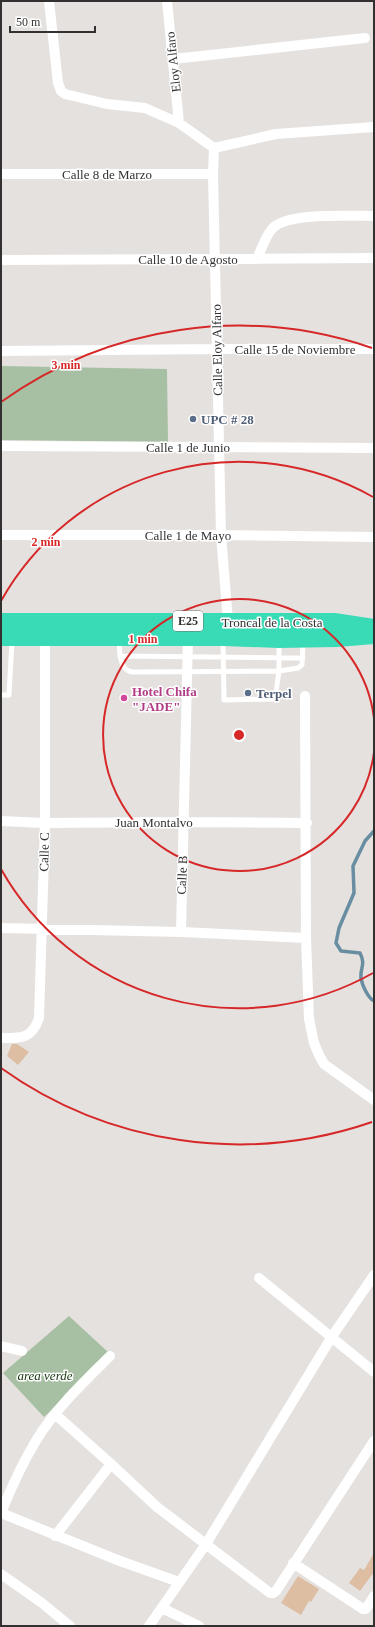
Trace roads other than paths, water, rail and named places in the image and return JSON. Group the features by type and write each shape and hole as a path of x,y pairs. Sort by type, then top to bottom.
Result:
{"highway":[{"name":"Troncal de la Costa","path":"1,622 226,629 334,622 374,628"},
{"name":"Troncal de la Costa","path":"6,637 188,637 226,629 279,639 337,638 374,635"}],"street":[{"path":"49,1 58,83 61,91 65,94 107,104 145,108 179,124 214,148 276,134 374,127"},
{"name":"Eloy Alfaro","path":"167,1 179,124"},
{"path":"173,59 365,38"},
{"path":"213,174 214,148"},
{"name":"Calle 8 de Marzo","path":"1,174 213,174"},
{"name":"Calle Eloy Alfaro","path":"213,174 221,535 226,629"},
{"path":"257,259 272,228 284,221 302,217 374,216"},
{"name":"Calle 10 de Agosto","path":"1,260 374,258"},
{"name":"Calle 15 de Noviembre","path":"1,351 374,349"},
{"name":"Calle 1 de Junio","path":"1,446 374,448"},
{"name":"Calle 1 de Mayo","path":"1,535 374,537"},
{"name":"Calle C","path":"1,1038 24,1037 31,1032 38,1022 45,823 45,637"},
{"name":"Calle B","path":"181,932 188,637"},
{"path":"305,696 307,823 306,938 310,1019 313,1037 319,1055 324,1064 374,1100"},
{"name":"Juan Montalvo","path":"1,821 45,823 307,823"},
{"path":"1,928 181,932 306,938"},
{"path":"149,1626 206,1544 331,1338 374,1275"},
{"path":"258,1278 374,1372"},
{"path":"1,1346 22,1351"},
{"path":"110,1356 83,1383 56,1414 38,1438 10,1492 1,1513 56,1536 179,1582"},
{"path":"56,1414 157,1507 270,1593 276,1591 374,1441"},
{"path":"56,1536 111,1464"},
{"path":"293,1563 363,1609 366,1609 374,1596"},
{"path":"1,1574 42,1603 70,1626"},
{"path":"162,1608 199,1626"}],"lane":[{"path":"226,629 224,657 224,700 275,699 279,671 279,639"},
{"path":"1,695 9,695 6,637"},
{"path":"119,638 122,666 128,671 224,672 279,671 298,668 302,665 303,638"},
{"path":"120,656 303,658"}],"waterway":[{"path":"374,831 365,841 353,866 354,893 339,928 336,943 341,951 360,953 363,960 361,978 364,988 374,1001"}],"place":[{"name":"UPC # 28","path":"193,419"},
{"name":"Terpel","path":"248,693"},
{"name":"Hotel Chifa \"JADE\"","path":"124,698"}],"park label":[{"name":"area verde","path":"45,1375"}]}
